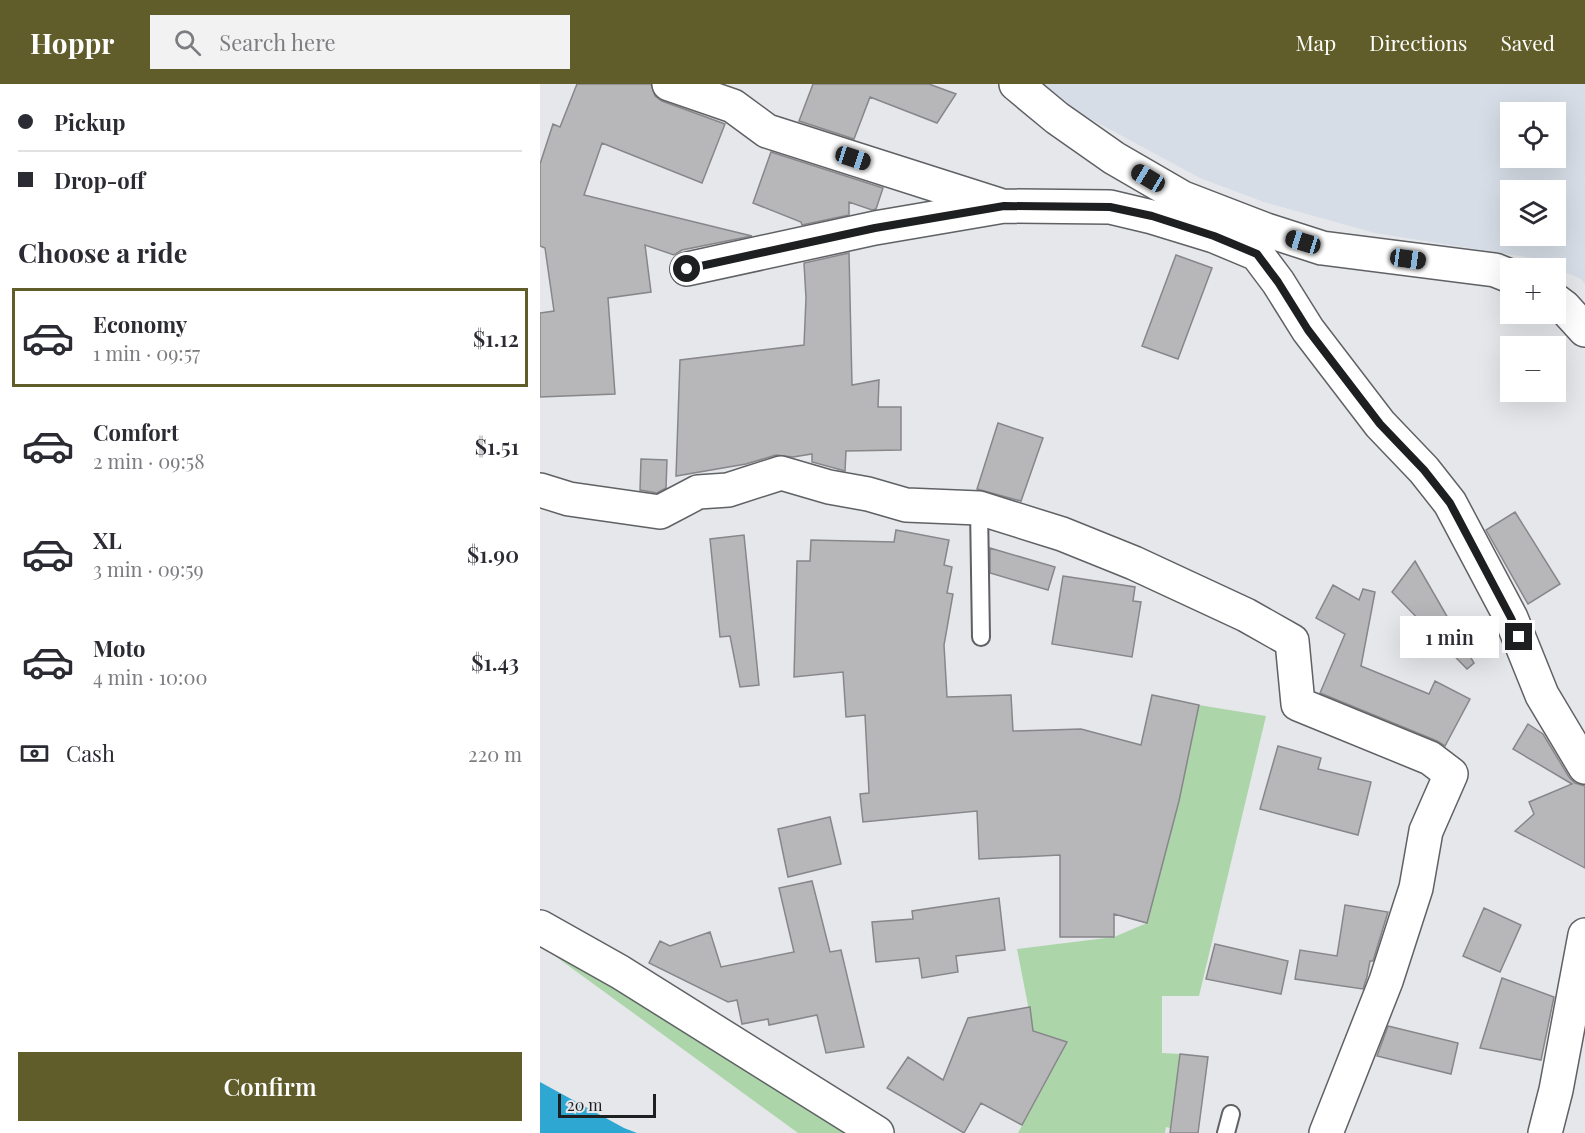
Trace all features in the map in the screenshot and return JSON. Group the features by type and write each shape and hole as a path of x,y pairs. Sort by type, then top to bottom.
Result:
{"street":[{"path":"669,84 733,106 767,131 1004,206"},
{"path":"1017,84 1057,118 1095,144 1261,242 1278,282 1308,330 1374,416 1424,470 1450,503 1511,618 1542,695 1585,766"},
{"path":"687,269 875,228 1004,206 1110,207 1152,216 1214,236 1500,272"},
{"path":"1566,309 1585,330"},
{"path":"540,490 569,499 660,512 698,492 728,490 781,473 829,488 868,494 906,505 979,507 1062,534 1134,563 1246,615 1292,641 1298,705 1430,758 1450,774 1426,831 1416,888 1386,981 1326,1133"},
{"path":"540,927 620,972 877,1133"},
{"path":"1545,1133 1556,1090 1585,935"}],"lane":[{"path":"979,507 981,637"},
{"path":"1226,1133 1231,1114"}],"shaded area":[{"path":"1039,84 1585,84 1585,284 1581,279 1566,273 1566,258 1532,258 1375,233 1264,202 1200,178 1063,104"}],"green space":[{"path":"1199,705 1266,716 1199,996 1162,996 1162,1053 1180,1054 1170,1128 1166,1127 1165,1133 1018,1133 1067,1042 1033,1031 1017,949 1114,937 1147,923 1179,801"},
{"path":"540,934 846,1133 798,1133 540,945"}],"water":[{"path":"540,1082 624,1128 637,1133 540,1133"}],"building":[{"path":"577,84 651,84 655,96 662,101 725,124 702,183 602,143 584,195 752,236 682,250 674,255 645,245 651,292 608,298 615,394 540,397 540,313 554,311 545,248 540,246 540,164 553,124 560,127"},
{"path":"813,84 929,84 956,94 937,123 870,97 854,139 799,121"},
{"path":"771,152 883,188 876,209 872,210 849,202 849,215 802,225 801,222 753,203"},
{"path":"849,253 852,385 879,380 878,407 901,407 901,450 846,451 845,471 812,462 812,454 793,457 776,455 746,464 676,476 680,360 804,345 806,298 804,263"},
{"path":"1176,255 1212,268 1178,359 1142,346"},
{"path":"998,423 1043,438 1021,501 977,489"},
{"path":"641,459 667,460 666,488 657,493 640,490"},
{"path":"1515,512 1560,584 1528,604 1486,530"},
{"path":"896,530 949,540 944,565 952,567 947,593 953,594 944,645 947,697 1011,695 1013,731 1081,729 1141,745 1152,695 1199,705 1179,801 1147,923 1114,914 1114,937 1060,937 1060,855 979,859 977,811 863,822 860,794 869,793 865,715 846,717 843,672 794,677 797,561 810,561 811,540 894,542"},
{"path":"744,535 759,685 740,687 730,636 720,637 710,539"},
{"path":"990,548 1055,567 1048,590 990,573"},
{"path":"1415,561 1474,663 1467,669 1392,592"},
{"path":"1063,576 1135,587 1133,601 1141,602 1132,657 1052,644"},
{"path":"1333,585 1359,600 1363,589 1375,592 1361,666 1429,694 1435,681 1470,699 1445,746 1320,693 1345,634 1316,618"},
{"path":"1528,724 1543,734 1569,777 1575,783 1585,786 1585,868 1515,831 1534,814 1529,802 1572,784 1513,749"},
{"path":"1278,746 1321,758 1318,769 1371,782 1358,835 1260,809"},
{"path":"830,817 841,864 788,877 778,829"},
{"path":"812,881 830,952 841,950 864,1047 826,1053 817,1015 769,1025 768,1019 742,1024 737,1000 728,1002 649,963 660,941 670,946 710,932 721,967 794,952 779,888"},
{"path":"999,898 1005,950 956,956 958,972 922,978 919,958 876,962 872,922 913,919 912,911"},
{"path":"1345,905 1388,912 1373,961 1370,961 1363,989 1295,979 1300,950 1337,956"},
{"path":"1484,908 1521,925 1500,972 1463,956"},
{"path":"1215,944 1288,961 1281,994 1206,979"},
{"path":"1502,978 1554,997 1541,1060 1480,1048"},
{"path":"1030,1007 1033,1031 1067,1042 1022,1125 981,1103 964,1133 887,1088 908,1057 943,1080 968,1018"},
{"path":"1388,1026 1458,1043 1451,1074 1377,1056"},
{"path":"1180,1054 1208,1057 1198,1133 1170,1133"}],"route":[{"path":"687,269 875,228 1004,206 1110,207 1152,216 1214,236 1257,254 1278,282 1308,330 1380,424 1424,470 1450,503 1519,637"}]}
